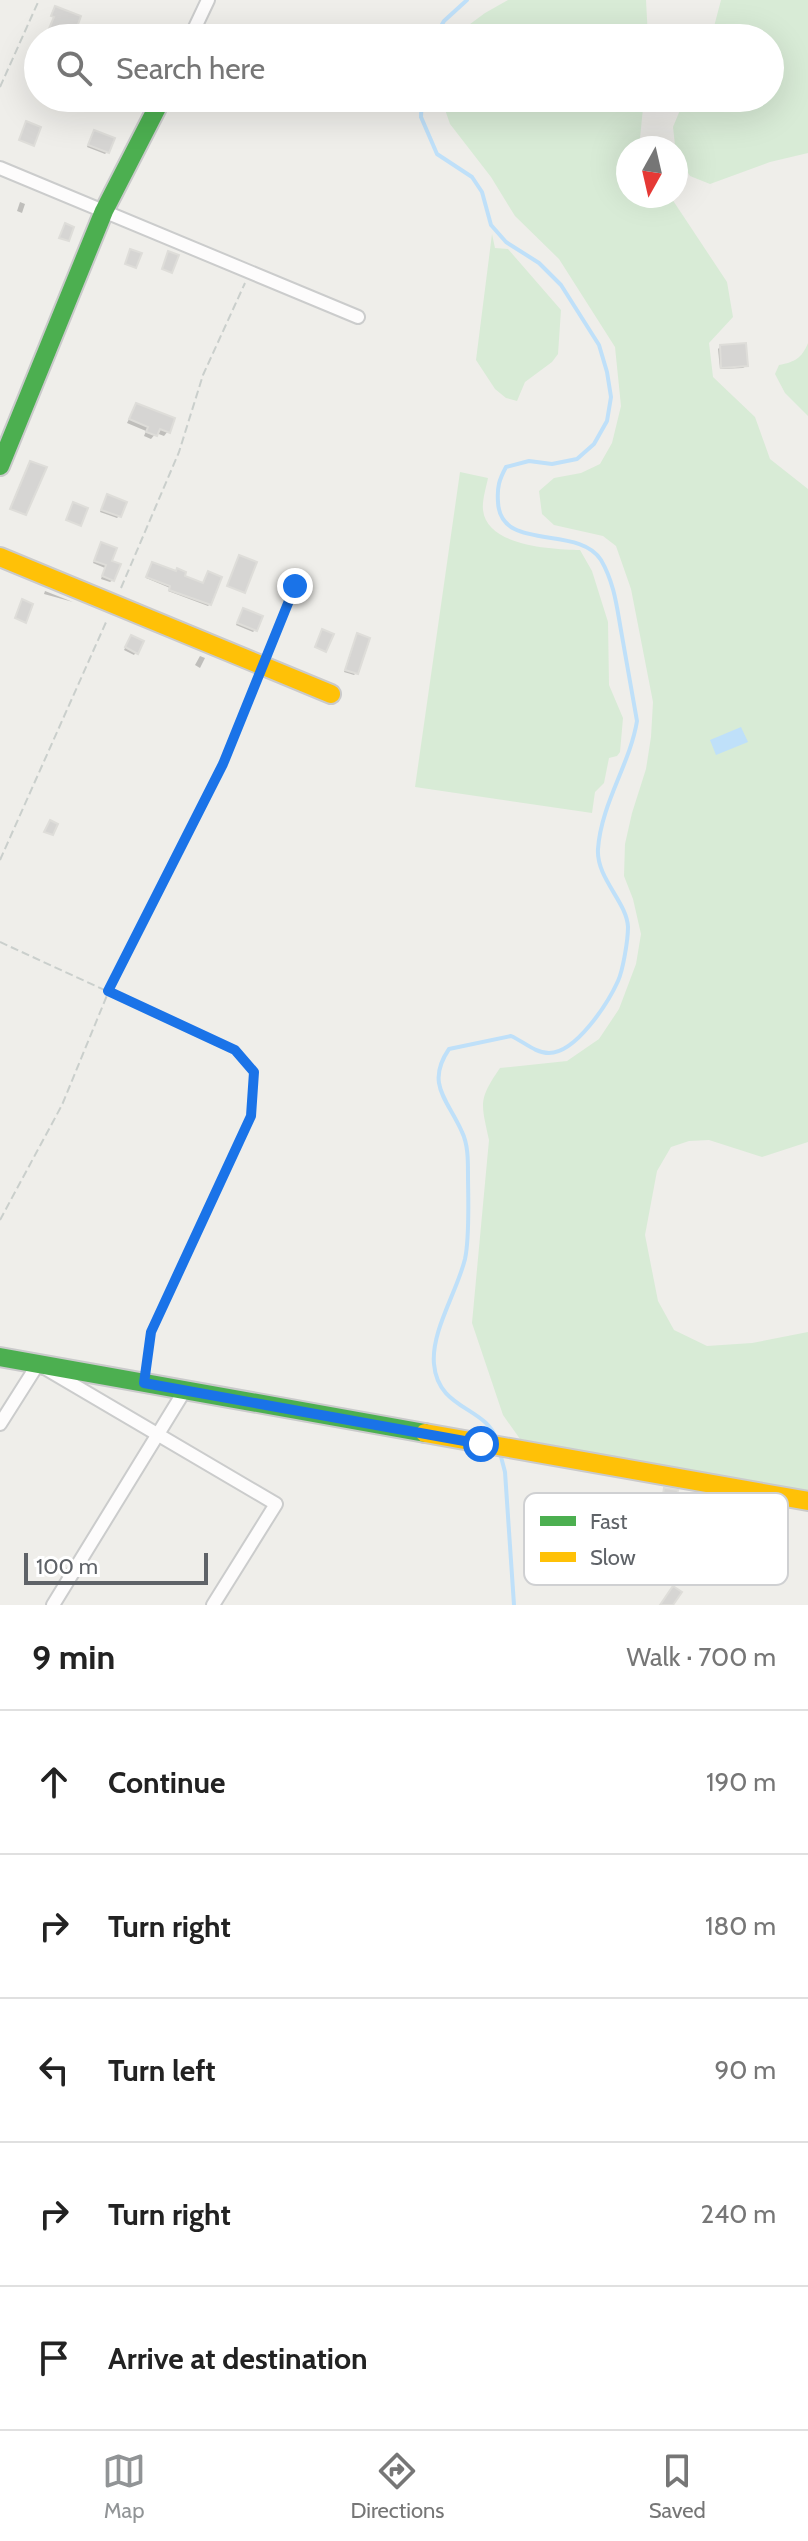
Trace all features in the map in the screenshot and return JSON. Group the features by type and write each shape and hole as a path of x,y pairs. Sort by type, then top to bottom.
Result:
{"street":[{"path":"197,24 208,0"},
{"path":"0,466 104,211 155,112"},
{"path":"0,168 358,317"},
{"path":"0,557 331,694"},
{"path":"0,1357 762,1493"},
{"path":"0,1424 38,1364"},
{"path":"38,1364 276,1504 213,1605"},
{"path":"53,1605 185,1390"},
{"path":"788,1497 808,1501"}],"path":[{"path":"28,24 39,0"},
{"path":"0,87 24,33"},
{"path":"0,860 179,452 203,375 250,272"},
{"path":"0,1220 62,1105 108,991 223,764 295,586"},
{"path":"0,942 235,1050 254,1072 251,1116 151,1332 144,1383"}],"green space":[{"path":"508,0 646,0 647,24 470,24"},
{"path":"721,0 808,0 808,153 770,162 710,184 690,176 688,136 674,136 673,127 679,112 784,112 784,24 715,24"},
{"path":"446,112 643,112 640,136 616,136 616,208 678,208 727,282 733,317 709,343 713,377 755,417 770,459 808,489 808,1142 762,1157 709,1140 689,1141 671,1147 657,1171 645,1235 658,1301 674,1330 707,1346 752,1343 808,1332 808,1493 520,1439 503,1415 472,1323 489,1140 483,1109 488,1088 500,1068 567,1061 599,1039 619,1009 636,964 641,934 624,876 625,844 646,769 653,702 631,589 616,546 603,536 554,525 542,514 539,491 554,478 581,473 600,464 612,443 621,406 615,347 559,259 515,216 491,177 450,124"},
{"path":"492,234 495,248 508,249 561,310 558,354 525,382 517,401 506,398 495,389 476,360"},
{"path":"808,343 808,416 785,393 775,374 779,365 800,356"},
{"path":"460,472 488,478 483,510 487,522 496,532 523,544 580,550 592,571 608,622 609,685 623,718 620,752 609,758 604,783 595,792 592,813 415,787"}],"water":[{"path":"741,727 748,742 716,755 710,740"}],"building":[{"path":"55,6 81,16 78,24 51,24 54,17 51,16"},
{"path":"26,121 41,127 34,146 19,140"},
{"path":"94,130 115,138 109,153 88,145"},
{"path":"65,223 74,227 69,241 59,238"},
{"path":"130,249 142,253 136,268 125,264"},
{"path":"168,251 179,255 172,273 162,269"},
{"path":"746,343 748,366 721,368 720,345"},
{"path":"136,403 175,418 170,433 160,429 157,436 146,432 148,427 129,419"},
{"path":"30,461 47,467 26,515 10,509"},
{"path":"107,494 127,502 121,517 101,510"},
{"path":"73,502 88,508 81,526 66,520"},
{"path":"101,542 117,548 112,561 121,564 114,581 102,576 106,565 94,561"},
{"path":"239,555 257,562 245,593 227,586"},
{"path":"152,562 176,571 177,568 186,572 185,576 203,583 208,571 222,577 211,605 169,590 170,586 146,577"},
{"path":"22,599 33,604 26,623 15,618"},
{"path":"243,608 263,616 257,631 237,623"},
{"path":"322,629 334,634 326,652 315,647"},
{"path":"357,633 370,638 358,674 345,670"},
{"path":"131,635 144,641 138,654 125,647"},
{"path":"50,820 58,824 53,835 44,832"},
{"path":"664,1488 678,1490 678,1493 663,1493"},
{"path":"673,1586 682,1592 673,1605 660,1605"}],"waterway":[{"path":"442,24 467,0"},
{"path":"421,112 437,154 472,177 482,192 491,225 506,242 539,263 561,285 599,345 611,397 607,421 594,444 577,459 552,464 529,461 506,467 499,484 498,502 502,518 512,528 576,543 590,549 601,560 615,597 637,721 604,816 598,849 602,870 623,908 628,927 620,976 613,990 590,1025 570,1045 559,1051 539,1051 511,1036 449,1049 439,1072 441,1092 467,1147 468,1239 461,1272 436,1338 434,1364 444,1391 484,1421 497,1441"},
{"path":"500,1453 505,1472 514,1605"}],"traffic: fast":[{"path":"0,466 104,211 155,112"},
{"path":"0,1357 425,1433"}],"traffic: slow":[{"path":"0,557 331,694"},
{"path":"425,1433 763,1493"},
{"path":"788,1497 808,1501"}],"route":[{"path":"295,586 223,764 108,991 235,1050 254,1072 251,1116 151,1332 144,1383 481,1444"}]}
